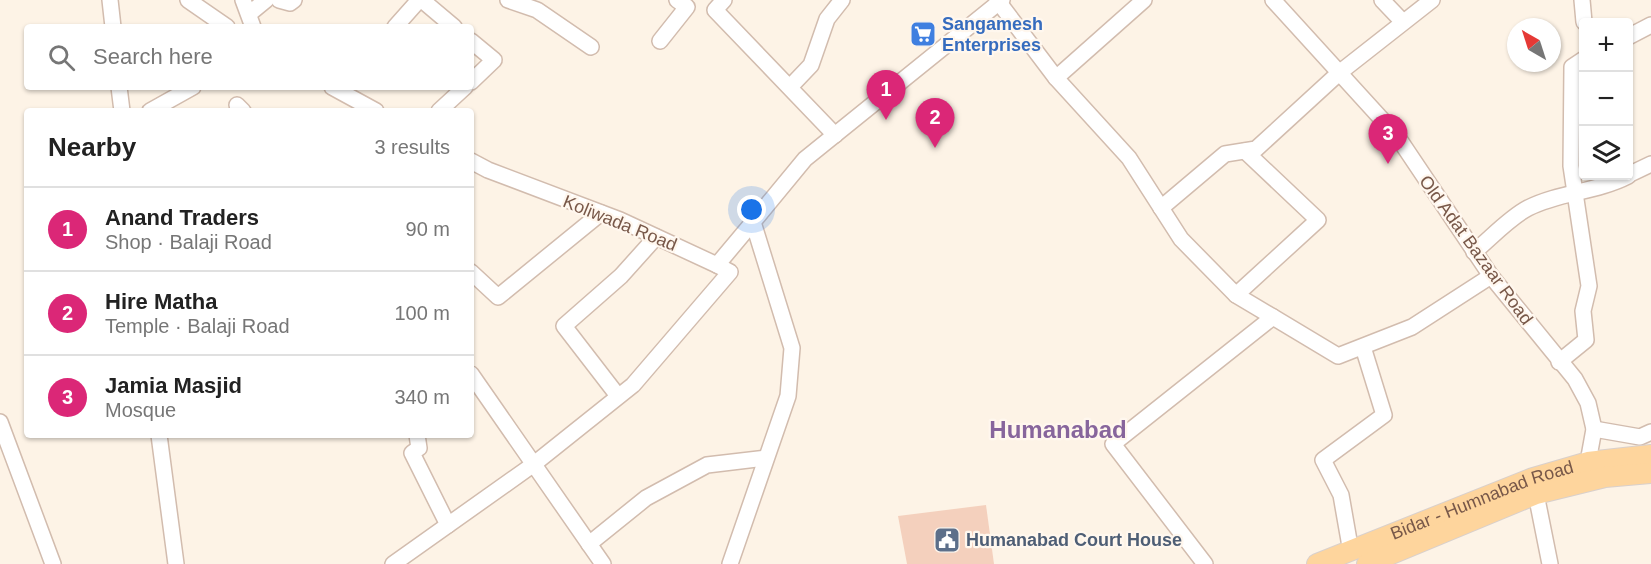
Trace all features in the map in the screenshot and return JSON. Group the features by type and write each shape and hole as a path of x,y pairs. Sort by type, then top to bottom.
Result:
{"main road":[{"name":"Bidar - Humnabad Road","path":"1367,564 1588,462 1651,455"},
{"name":"Bidar - Humnabad Road","path":"1317,564 1535,486 1651,473"}],"street":[{"path":"110,0 112,24"},
{"path":"188,0 223,24"},
{"path":"248,14 266,0"},
{"path":"279,0 290,3 294,0"},
{"path":"398,24 420,0 450,24"},
{"path":"508,0 537,10 591,47"},
{"path":"660,41 687,7 677,0"},
{"path":"724,0 715,10 835,135"},
{"path":"790,87 811,65 827,18 842,0"},
{"path":"1056,78 1144,0"},
{"name":"Old Adat Bazaar Road","path":"1273,0 1397,136 1491,276 1575,379 1588,403 1594,429 1588,462"},
{"path":"1382,0 1402,21"},
{"path":"1161,208 1225,154 1256,149 1339,73 1402,21 1432,0"},
{"path":"1582,0 1584,18"},
{"path":"393,564 534,464 633,385 730,272 717,265 805,159 1000,1 1056,78 1129,158 1182,238 1236,295 1338,356 1412,327 1491,276"},
{"path":"1633,35 1651,25"},
{"path":"474,43 494,60 474,79"},
{"path":"1559,362 1586,340 1583,311 1589,286 1571,165 1572,67 1579,62"},
{"path":"119,90 122,108"},
{"path":"156,108 188,90"},
{"path":"341,90 371,108"},
{"path":"442,108 462,90"},
{"path":"1236,295 1318,220 1245,151"},
{"name":"Koliwada Road","path":"474,162 499,175 601,213 717,265"},
{"path":"1633,173 1651,164"},
{"path":"1474,252 1527,208 1575,192 1608,186 1620,180"},
{"path":"474,275 498,297 601,213"},
{"path":"730,564 788,396 792,348 753,222"},
{"path":"618,396 564,326 621,276 656,237"},
{"path":"1205,564 1113,444 1273,318"},
{"path":"1351,552 1341,495 1323,460 1384,415 1363,346"},
{"path":"474,378 603,564"},
{"path":"0,422 53,564"},
{"path":"1594,429 1640,437 1651,432"},
{"path":"159,438 176,564"},
{"path":"417,438 419,448 412,453 448,525"},
{"path":"589,544 646,498 707,465 766,458"},
{"path":"1535,486 1550,564"}],"building":[{"name":"Humanabad Court House","path":"986,505 994,564 907,564 898,516"}],"place":[{"name":"Sangamesh Enterprises","path":"923,34"},
{"name":"Anand Traders","path":"886,120"},
{"name":"Hire Matha","path":"935,148"},
{"name":"Jamia Masjid","path":"1388,164"},
{"name":"Humanabad Court House","path":"947,540"}],"district":[{"name":"Humanabad","path":"1058,430"}]}
